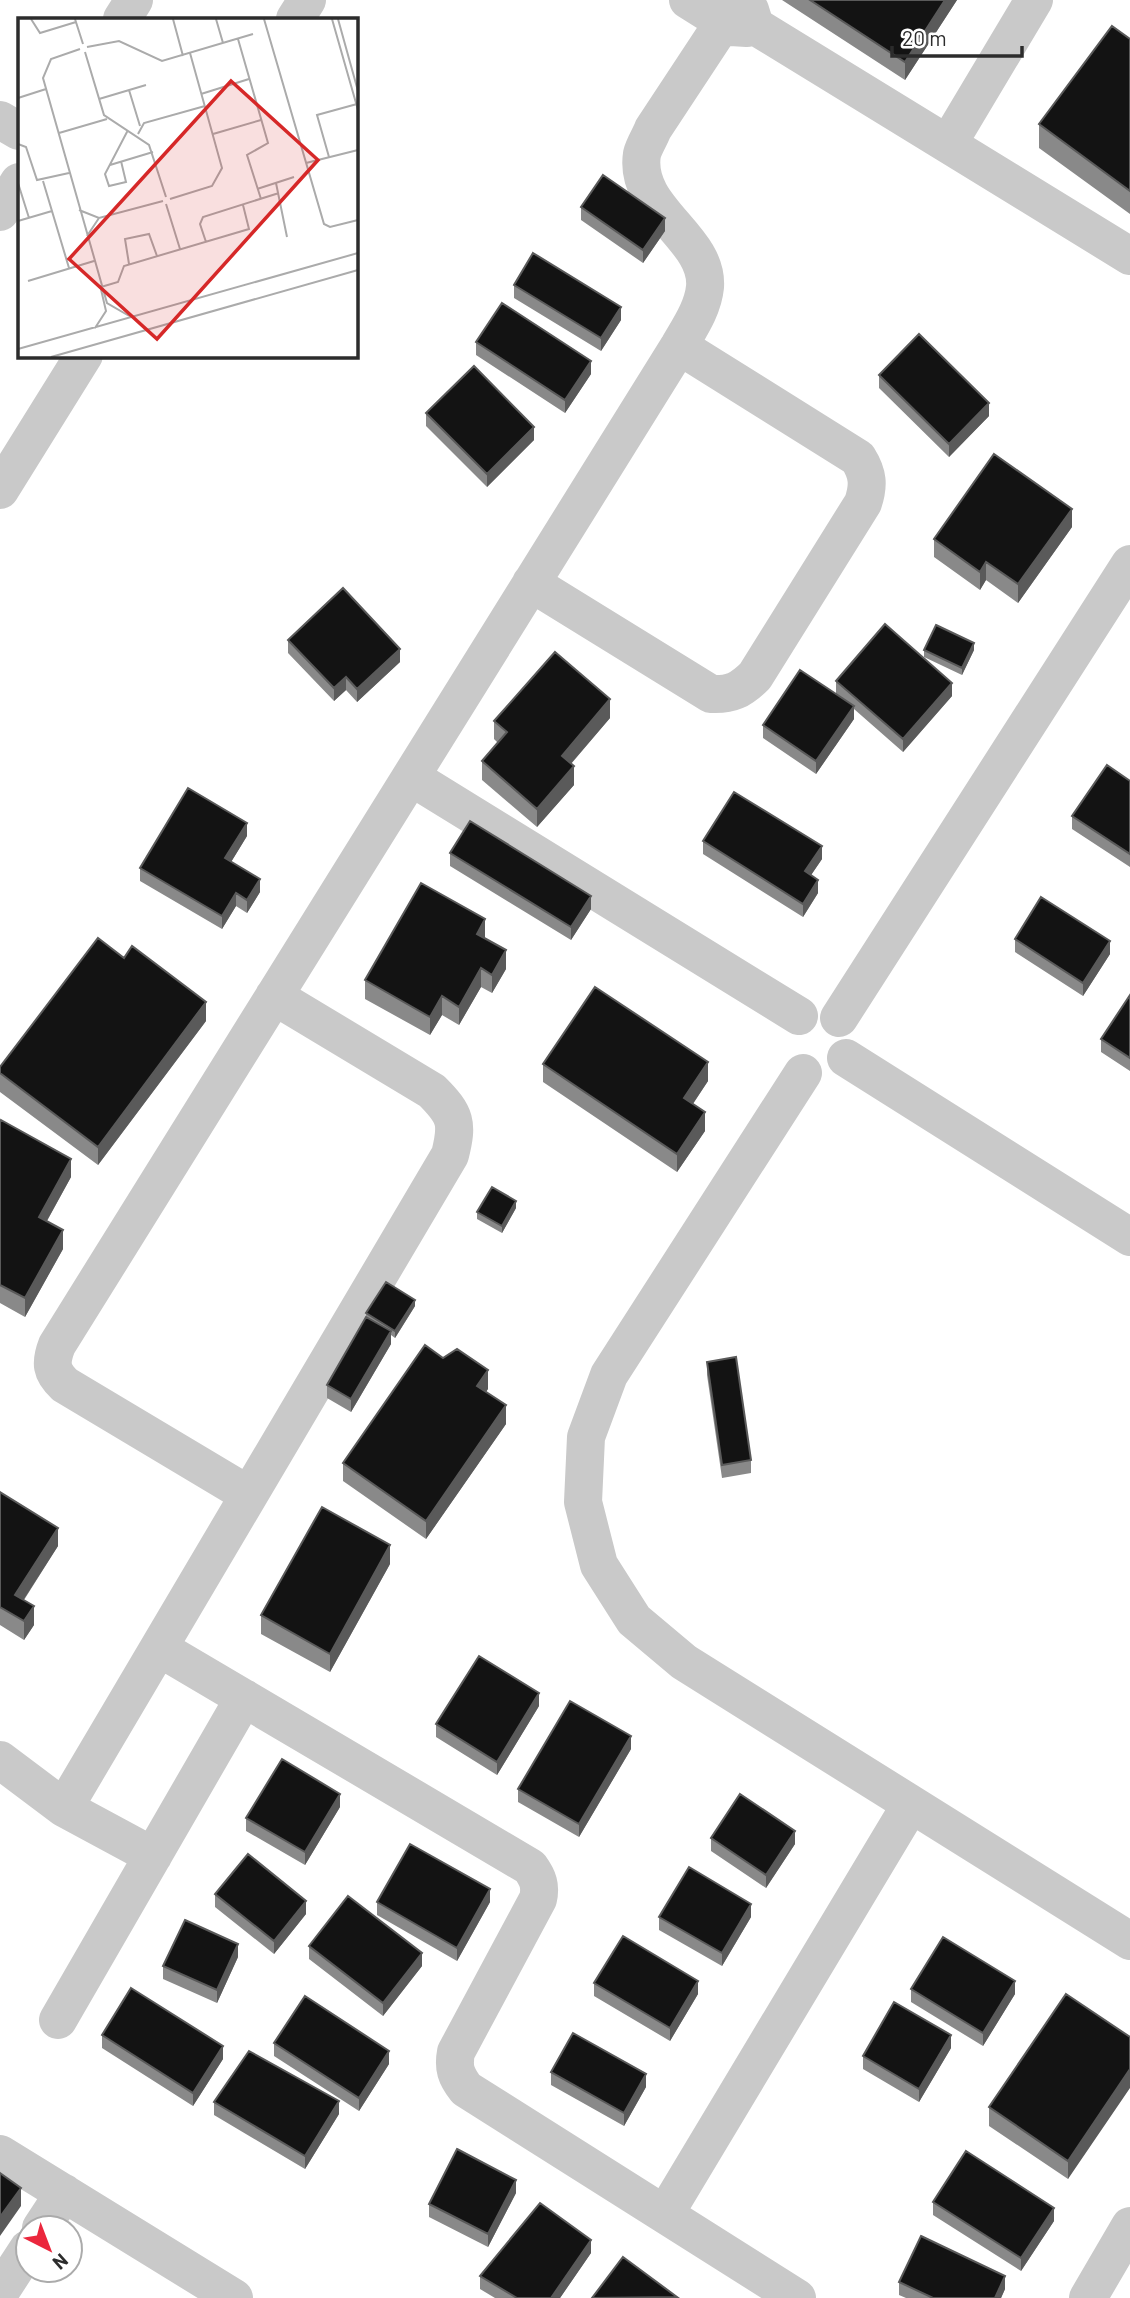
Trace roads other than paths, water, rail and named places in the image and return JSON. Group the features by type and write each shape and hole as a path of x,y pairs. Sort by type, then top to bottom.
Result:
{"street":[{"path":"123,18 134,0"},
{"path":"296,18 307,0"},
{"path":"688,0 740,12 1130,256"},
{"path":"948,144 1034,0"},
{"path":"249,1496 65,1385 54,1375 51,1360 57,1345 702,305 705,284 701,264 653,201 642,178 642,153 653,129 740,12"},
{"path":"0,120 18,130"},
{"path":"0,212 18,184"},
{"path":"531,583 711,694 728,695 743,688 755,676 863,503 868,488 867,472 858,458 679,346"},
{"path":"0,490 84,357"},
{"path":"839,1018 1130,564"},
{"path":"411,777 799,1016"},
{"path":"64,1808 450,1156 456,1132 449,1108 432,1091 274,996"},
{"path":"819,1010 839,1018 849,1037 849,1048 846,1058 838,1068 815,1076 803,1073 792,1065 785,1053 784,1039 789,1026 799,1016 819,1010"},
{"path":"846,1058 1130,1237"},
{"path":"803,1073 609,1375 586,1437 583,1502 600,1565 634,1619 684,1662 1130,1941"},
{"path":"159,1648 530,1867 540,1888 538,1899 456,2052 454,2065 458,2078 466,2089 797,2298"},
{"path":"58,2020 244,1698"},
{"path":"0,1760 64,1808 153,1856"},
{"path":"665,2214 911,1804"},
{"path":"0,2154 234,2298"},
{"path":"50,2214 64,2193"},
{"path":"1088,2298 1130,2226"},
{"path":"0,2292 14,2270"}]}
